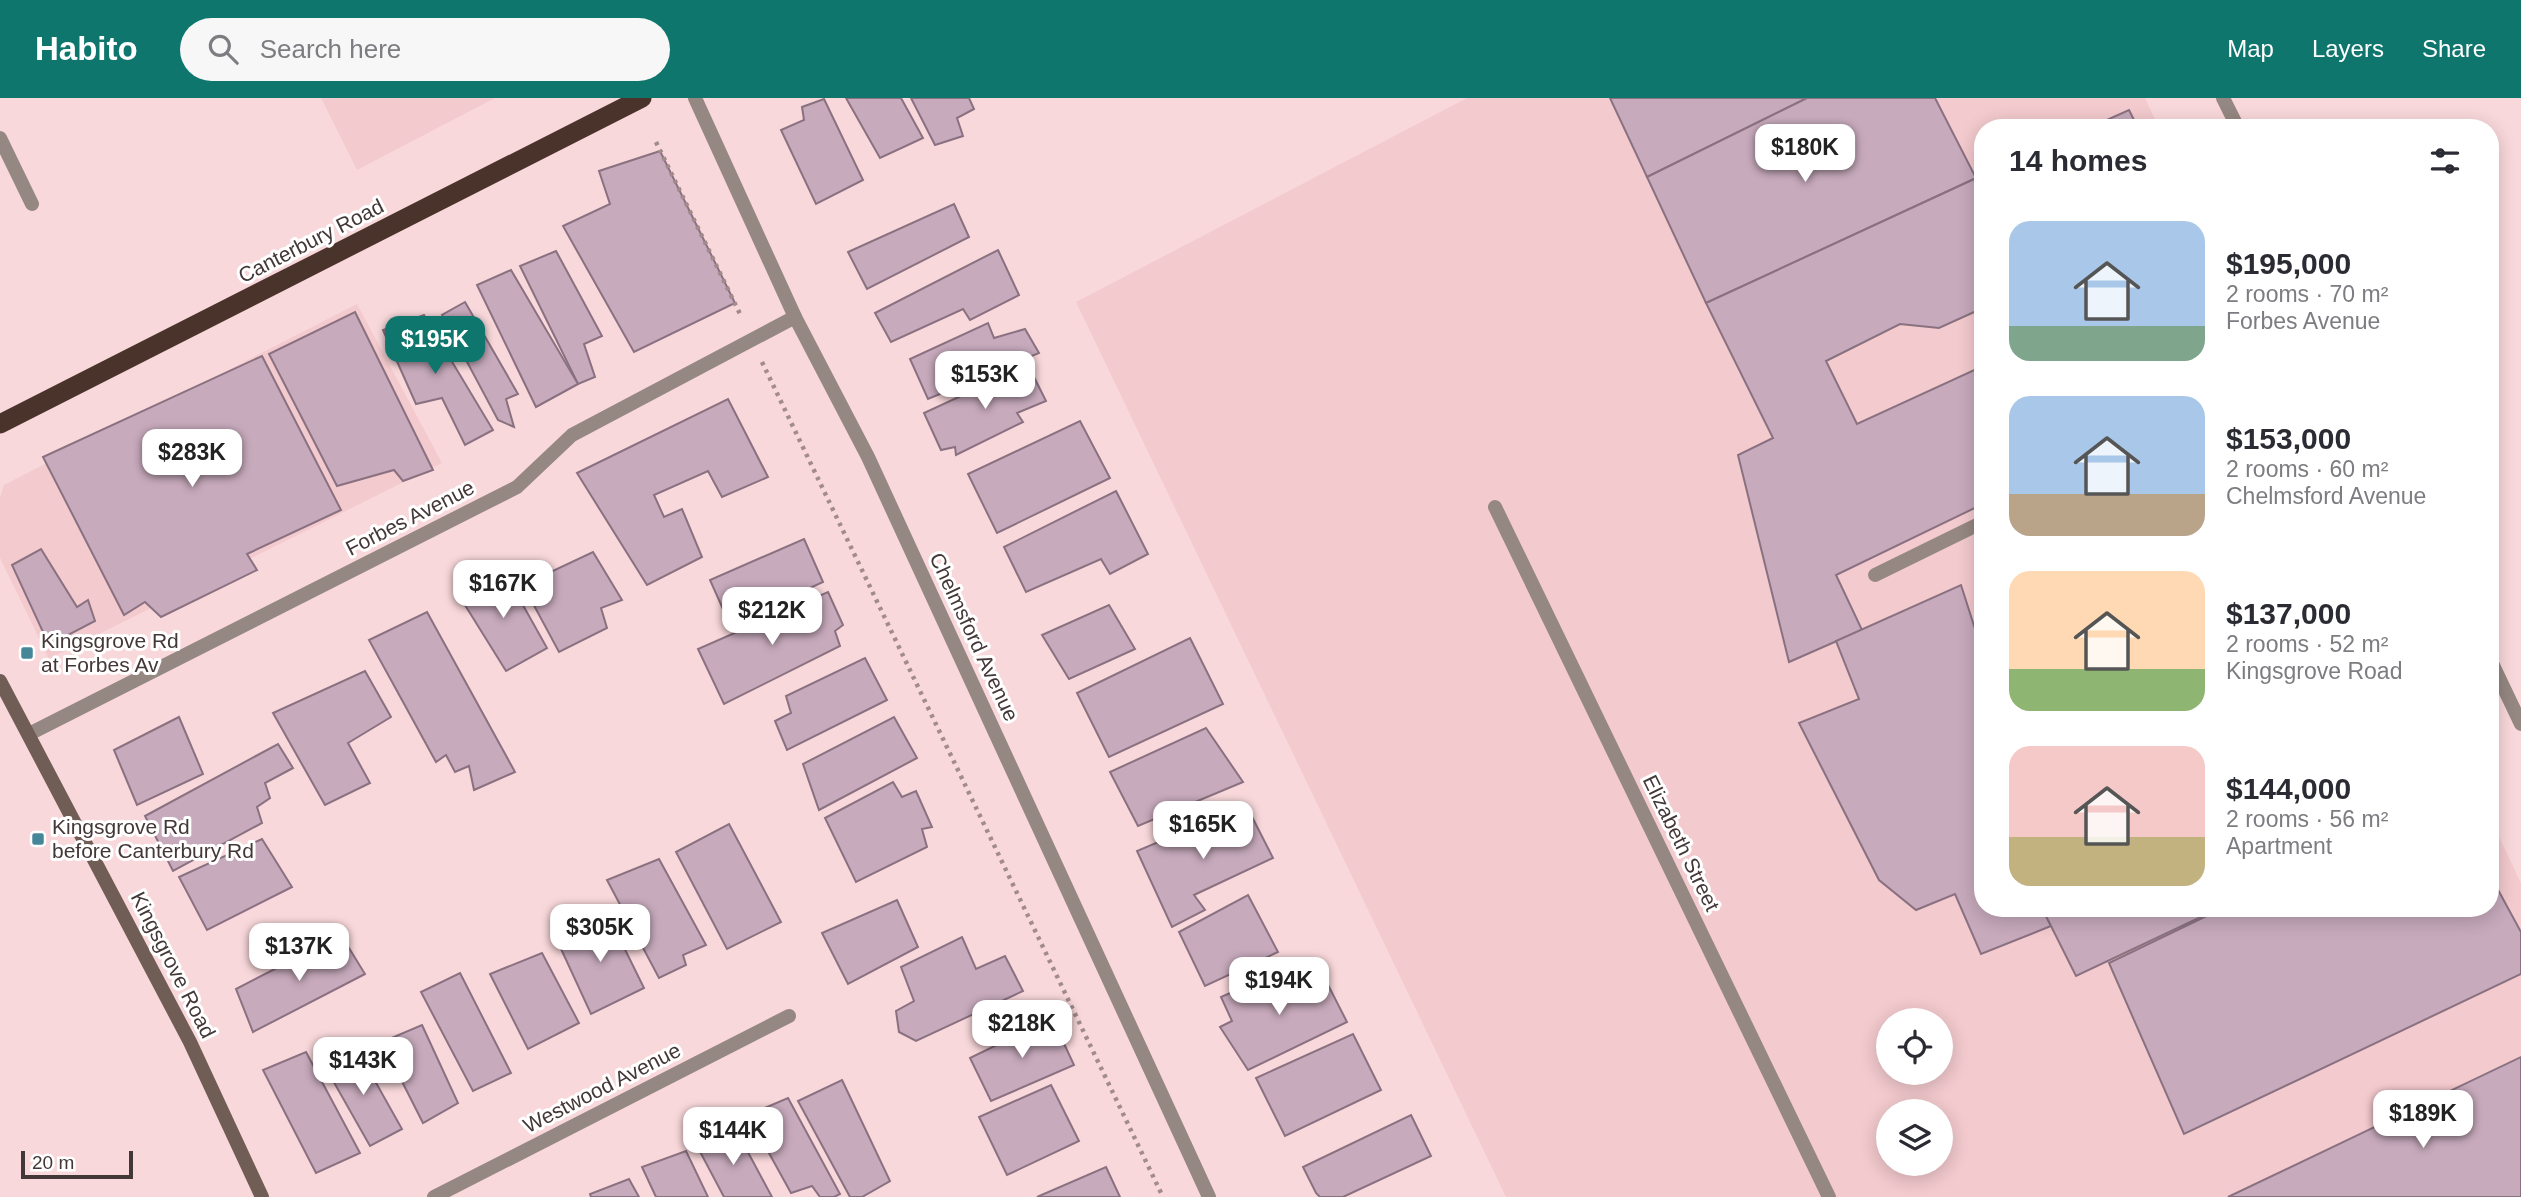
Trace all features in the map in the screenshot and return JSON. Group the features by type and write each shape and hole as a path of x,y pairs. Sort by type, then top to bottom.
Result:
{"highway":[{"name":"Canterbury Road","path":"0,424 642,98"}],"main road":[{"name":"Kingsgrove Road","path":"0,681 190,1042 262,1197"}],"street":[{"name":"Chelmsford Avenue","path":"695,98 795,317 868,457 1209,1197"},
{"path":"2223,98 2234,119"},
{"path":"0,138 32,204"},
{"name":"Forbes Avenue","path":"29,734 517,487 572,435 795,317"},
{"name":"Elizabeth Street","path":"1495,507 1829,1197"},
{"path":"1875,575 1974,526"},
{"path":"2499,678 2521,724"},
{"name":"Westwood Avenue","path":"434,1197 789,1016"}],"path":[{"path":"656,142 1163,1197"}],"shaded area":[{"path":"321,98 495,98 357,170"},
{"path":"1467,98 2145,98 2155,119 1974,119 1974,917 2499,917 2499,837 2521,883 2521,1197 1506,1197 1076,302"},
{"path":"357,304 442,463 49,659 0,558 0,497 4,485"}],"building":[{"path":"846,98 901,98 923,138 880,158"},
{"path":"911,98 969,98 974,109 957,118 963,136 935,145"},
{"path":"1610,98 1807,98 1647,177"},
{"path":"1807,98 1935,98 1974,174 1974,179 1706,303 1647,177"},
{"path":"824,99 863,180 816,204 781,130 804,120 802,107"},
{"path":"2129,110 2134,119 2109,119"},
{"path":"660,151 735,303 634,352 563,226 610,204 599,171"},
{"path":"1974,179 1974,312 1939,328 1900,324 1826,361 1857,424 1974,370 1974,508 1836,575 1862,630 1789,662 1738,455 1773,438 1706,303"},
{"path":"954,204 969,237 867,289 848,252"},
{"path":"998,250 1019,295 970,320 963,309 891,342 875,313"},
{"path":"556,251 602,336 584,344 595,377 578,384 520,266"},
{"path":"511,270 578,384 536,407 477,285"},
{"path":"465,302 518,394 506,399 514,427 498,420 442,315"},
{"path":"355,312 433,470 403,481 394,470 337,486 269,354"},
{"path":"424,315 493,430 465,445 442,398 416,404 383,330"},
{"path":"988,323 994,338 1025,329 1039,353 928,399 910,359"},
{"path":"262,356 341,510 247,554 257,570 161,617 145,602 124,615 43,457"},
{"path":"1028,365 1046,401 1017,413 1023,422 956,455 955,447 941,450 924,413"},
{"path":"728,399 768,477 722,497 708,471 654,495 664,517 682,509 702,557 647,585 577,473"},
{"path":"1080,421 1110,478 997,533 968,474"},
{"path":"1116,491 1148,554 1110,574 1101,559 1026,592 1004,547"},
{"path":"804,539 823,582 730,625 710,580"},
{"path":"41,549 77,607 88,600 95,621 49,645 12,565"},
{"path":"593,552 622,600 601,608 607,628 559,652 523,585"},
{"path":"505,573 547,648 506,671 455,589"},
{"path":"1961,585 1974,626 1974,917 2046,917 2051,926 1981,954 1955,894 1916,910 1879,880 1799,723 1859,699 1836,641"},
{"path":"828,592 843,625 835,631 840,646 724,704 698,649"},
{"path":"1109,605 1135,649 1069,679 1042,635"},
{"path":"427,612 515,772 474,790 469,766 455,772 446,755 436,762 369,640"},
{"path":"1190,638 1223,704 1109,757 1077,693"},
{"path":"865,658 887,700 787,750 775,721 791,713 786,696"},
{"path":"365,671 391,717 348,743 370,783 325,805 273,713"},
{"path":"179,717 203,774 137,805 114,750"},
{"path":"894,717 917,758 819,810 803,764"},
{"path":"1206,728 1243,782 1138,826 1110,772"},
{"path":"278,744 293,768 265,783 270,798 257,807 262,823 173,871 145,816"},
{"path":"893,782 902,797 916,791 932,827 922,829 927,847 856,882 825,818"},
{"path":"1246,805 1273,858 1194,895 1205,910 1172,927 1137,851"},
{"path":"729,824 781,922 727,949 676,852"},
{"path":"262,839 292,887 207,930 179,877"},
{"path":"659,859 706,945 683,955 686,965 659,978 607,880"},
{"path":"2499,892 2521,932 2521,974 2184,1134 2109,963 2204,917 2499,917"},
{"path":"1248,895 1278,952 1205,986 1179,932"},
{"path":"897,900 918,947 848,984 822,933"},
{"path":"608,915 644,988 591,1014 556,938"},
{"path":"2046,917 2201,917 2076,976"},
{"path":"341,935 365,974 253,1032 236,989"},
{"path":"962,937 976,969 1005,956 1023,991 916,1041 899,1032 896,1011 914,1001 901,967"},
{"path":"542,953 579,1023 528,1049 490,974"},
{"path":"1277,972 1283,991 1322,973 1347,1022 1248,1070 1220,1027 1232,1021 1221,997"},
{"path":"460,973 511,1073 473,1091 421,992"},
{"path":"1052,1018 1074,1065 991,1101 970,1058"},
{"path":"422,1025 458,1103 423,1123 382,1042"},
{"path":"1353,1034 1381,1090 1285,1136 1256,1078"},
{"path":"357,1049 402,1129 370,1146 323,1063"},
{"path":"306,1052 360,1153 316,1173 263,1070"},
{"path":"2521,1057 2521,1197 2228,1197"},
{"path":"842,1080 890,1181 862,1197 850,1197 798,1101"},
{"path":"1051,1085 1079,1141 1007,1175 979,1117"},
{"path":"788,1098 840,1194 820,1197 812,1186 791,1193 748,1115"},
{"path":"1411,1115 1431,1156 1343,1197 1320,1197 1316,1193 1303,1167"},
{"path":"735,1128 772,1197 724,1197 697,1146"},
{"path":"686,1151 708,1197 656,1197 642,1167"},
{"path":"1106,1167 1120,1197 1037,1197"},
{"path":"629,1179 639,1197 591,1197 590,1194"}],"place":[{"name":"Kingsgrove Rd at Forbes Av","path":"27,653"},
{"name":"Kingsgrove Rd before Canterbury Rd","path":"38,839"}]}
